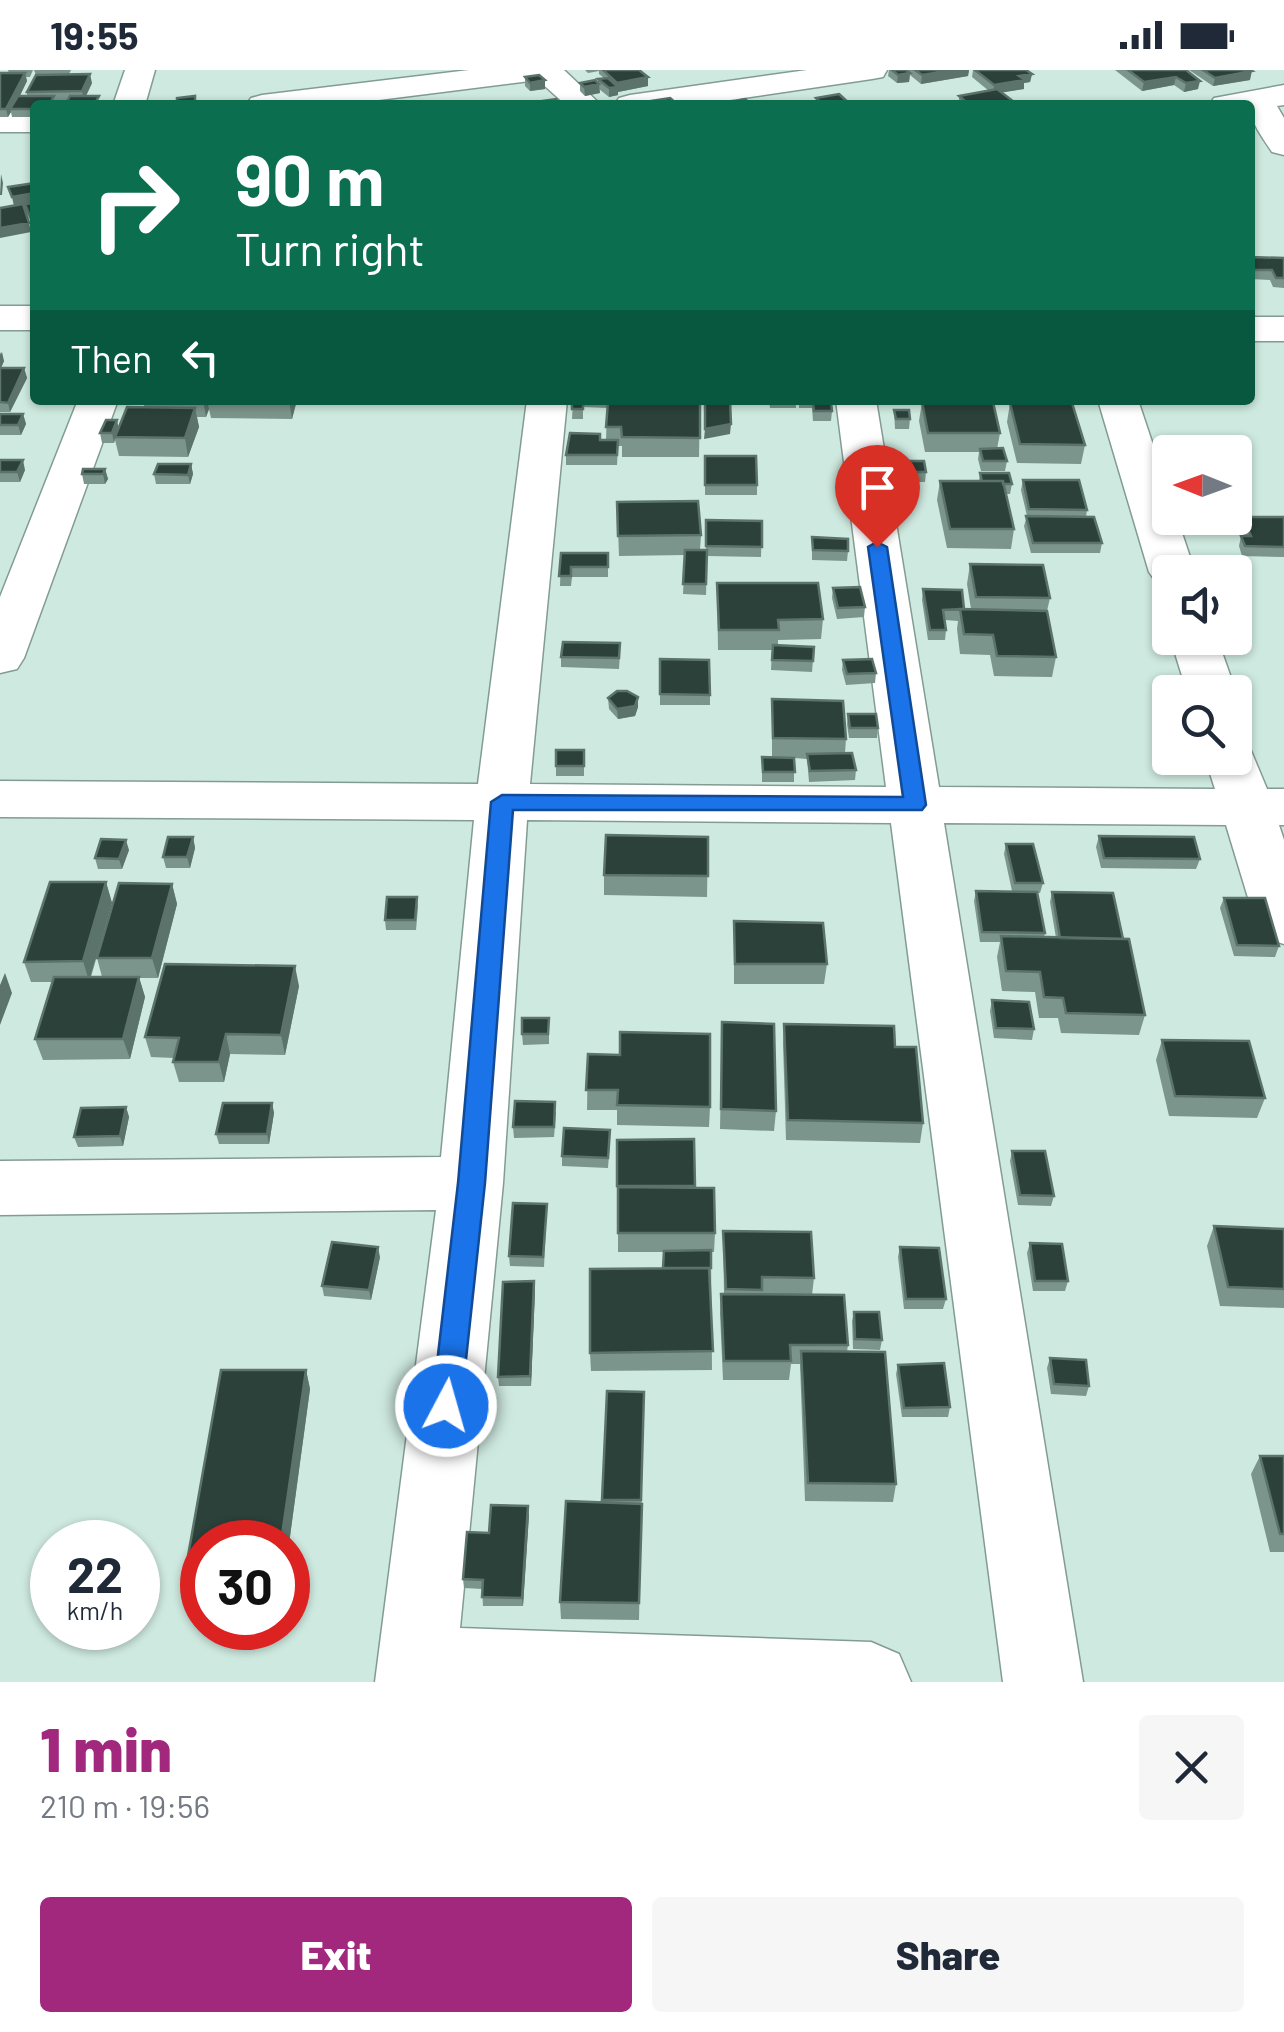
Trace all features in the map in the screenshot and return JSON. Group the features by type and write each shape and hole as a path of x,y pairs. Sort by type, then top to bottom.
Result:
{"street":[{"path":"131,100 140,70"},
{"path":"302,100 545,70 579,100"},
{"path":"1275,70 1284,76"},
{"path":"671,100 869,76"},
{"path":"1255,100 1284,145"},
{"path":"0,122 30,122"},
{"path":"0,318 30,318"},
{"path":"1255,329 1284,330"},
{"path":"0,658 96,405"},
{"path":"546,405 502,802 472,1183 416,1674 870,1682"},
{"path":"857,405 1043,1682"},
{"path":"1120,405 1167,555"},
{"path":"0,799 915,805 1254,790 1284,924"},
{"path":"0,1188 472,1183"}],"building":[{"path":"603,70 639,70 648,77 617,83"},
{"path":"915,70 953,70 922,75"},
{"path":"975,70 1026,70 1032,74 1019,76 1025,80 994,85"},
{"path":"1128,70 1186,70 1200,81 1186,83 1176,77 1144,82"},
{"path":"1203,70 1250,70 1252,71 1215,78"},
{"path":"0,73 25,73 6,109 0,109"},
{"path":"90,74 82,91 27,92 36,75"},
{"path":"539,75 545,80 530,83 525,77"},
{"path":"608,78 618,87 609,88 598,79"},
{"path":"595,80 599,84 584,87 580,83"},
{"path":"997,89 1011,100 964,100 959,96"},
{"path":"839,94 846,100 818,100"},
{"path":"18,96 54,96 52,100 30,100 30,109 10,109"},
{"path":"70,96 99,96 97,100 68,100"},
{"path":"30,184 30,194 12,197 8,187"},
{"path":"23,204 29,223 0,228 0,208"},
{"path":"1255,257 1284,258 1284,278 1276,278 1272,270 1255,270"},
{"path":"0,368 24,368 8,403 0,402"},
{"path":"608,405 700,405 700,438 622,437 621,427 606,427"},
{"path":"705,405 730,405 731,424 705,429"},
{"path":"813,405 831,405 832,411 814,411"},
{"path":"923,405 994,405 1000,433 928,433"},
{"path":"1010,405 1073,405 1085,445 1020,444"},
{"path":"127,407 195,408 185,438 115,437"},
{"path":"894,410 909,410 910,419 896,419"},
{"path":"0,414 23,414 18,425 0,425"},
{"path":"106,420 117,420 112,433 100,433"},
{"path":"570,433 600,434 600,440 618,440 617,455 566,455"},
{"path":"1003,448 1007,461 983,461 980,449"},
{"path":"705,456 756,456 757,485 705,485"},
{"path":"0,460 23,460 17,472 0,472"},
{"path":"903,461 924,461 926,472 905,472"},
{"path":"158,464 191,464 188,475 154,474"},
{"path":"83,469 105,469 103,474 82,474"},
{"path":"980,473 1009,473 1012,484 982,481"},
{"path":"1023,480 1079,480 1087,510 1029,509"},
{"path":"940,481 1003,481 1014,529 950,529"},
{"path":"698,501 701,535 618,536 617,502"},
{"path":"1026,516 1094,517 1102,543 1033,543"},
{"path":"1252,517 1284,517 1284,547 1245,546 1241,536 1251,536"},
{"path":"706,520 762,521 762,547 706,546"},
{"path":"812,537 848,539 848,551 813,550"},
{"path":"685,550 707,550 706,584 683,584"},
{"path":"561,553 608,553 608,567 571,567 571,576 559,576"},
{"path":"970,564 1043,565 1050,598 976,597"},
{"path":"717,583 818,583 823,619 778,620 779,630 719,630"},
{"path":"860,587 865,607 838,608 833,588"},
{"path":"923,589 962,590 964,609 943,610 946,630 930,630"},
{"path":"960,609 1047,611 1056,657 997,656 993,635 964,634"},
{"path":"563,642 620,643 619,658 561,657"},
{"path":"773,645 814,647 813,661 772,660"},
{"path":"660,659 709,660 710,695 660,694"},
{"path":"872,659 876,673 847,674 843,660"},
{"path":"617,691 638,697 635,706 617,709 608,698"},
{"path":"772,699 843,701 846,739 773,738"},
{"path":"848,714 876,714 878,728 850,728"},
{"path":"556,750 584,750 584,766 556,766"},
{"path":"852,753 856,770 810,771 807,754"},
{"path":"762,757 794,758 795,772 763,772"},
{"path":"606,835 708,837 708,876 604,875"},
{"path":"1099,836 1194,837 1200,859 1104,858"},
{"path":"168,837 193,837 187,857 163,857"},
{"path":"101,839 126,840 119,859 95,858"},
{"path":"1006,844 1033,844 1043,883 1015,883"},
{"path":"50,882 106,882 83,961 24,962"},
{"path":"119,883 172,884 152,958 97,958"},
{"path":"976,891 1037,892 1045,933 982,932"},
{"path":"1052,892 1113,893 1123,939 1060,938"},
{"path":"387,897 417,897 415,920 385,920"},
{"path":"1224,898 1265,898 1279,946 1237,945"},
{"path":"734,921 823,923 827,964 735,964"},
{"path":"1001,936 1129,939 1145,1015 1066,1013 1063,998 1044,997 1040,972 1006,971"},
{"path":"165,964 295,966 281,1035 226,1034 219,1062 173,1062 179,1038 145,1037"},
{"path":"54,977 139,977 123,1039 35,1039"},
{"path":"992,1000 1029,1002 1034,1029 996,1028"},
{"path":"522,1018 549,1018 548,1034 522,1034"},
{"path":"722,1022 774,1024 776,1111 721,1109"},
{"path":"784,1024 894,1026 895,1047 916,1047 923,1123 788,1120"},
{"path":"620,1032 710,1034 710,1107 617,1105 618,1090 586,1090 588,1054 620,1055"},
{"path":"1162,1040 1249,1041 1265,1098 1175,1096"},
{"path":"515,1101 555,1102 554,1127 513,1127"},
{"path":"223,1103 272,1103 267,1134 216,1134"},
{"path":"126,1107 120,1136 74,1137 81,1108"},
{"path":"564,1128 610,1130 608,1158 562,1156"},
{"path":"694,1139 695,1186 617,1186 617,1140"},
{"path":"1012,1151 1045,1151 1054,1196 1020,1195"},
{"path":"618,1187 714,1188 715,1233 618,1233"},
{"path":"513,1203 547,1204 543,1257 509,1256"},
{"path":"1214,1226 1284,1229 1284,1289 1228,1287"},
{"path":"723,1231 811,1232 814,1278 762,1277 762,1290 726,1289"},
{"path":"332,1242 378,1247 369,1290 322,1286"},
{"path":"1030,1243 1062,1244 1068,1281 1035,1281"},
{"path":"900,1247 939,1248 946,1299 906,1299"},
{"path":"711,1250 711,1268 663,1268 664,1251"},
{"path":"709,1268 713,1351 590,1353 590,1269"},
{"path":"534,1281 530,1376 498,1377 503,1282"},
{"path":"721,1294 844,1295 848,1345 790,1345 791,1361 724,1361"},
{"path":"854,1312 879,1312 882,1340 855,1339"},
{"path":"801,1351 885,1352 896,1484 808,1483"},
{"path":"1050,1358 1086,1360 1089,1386 1054,1384"},
{"path":"944,1363 950,1407 904,1408 898,1365"},
{"path":"221,1370 306,1370 284,1520 194,1520"},
{"path":"607,1391 644,1392 641,1500 602,1500"},
{"path":"1260,1456 1284,1456 1284,1534 1280,1534"},
{"path":"566,1501 642,1504 639,1603 560,1602"},
{"path":"491,1505 528,1506 522,1598 482,1597 483,1580 463,1579 467,1532 489,1533"}],"route":[{"path":"446,1406 472,1183 502,802 915,805 877,547"}]}
